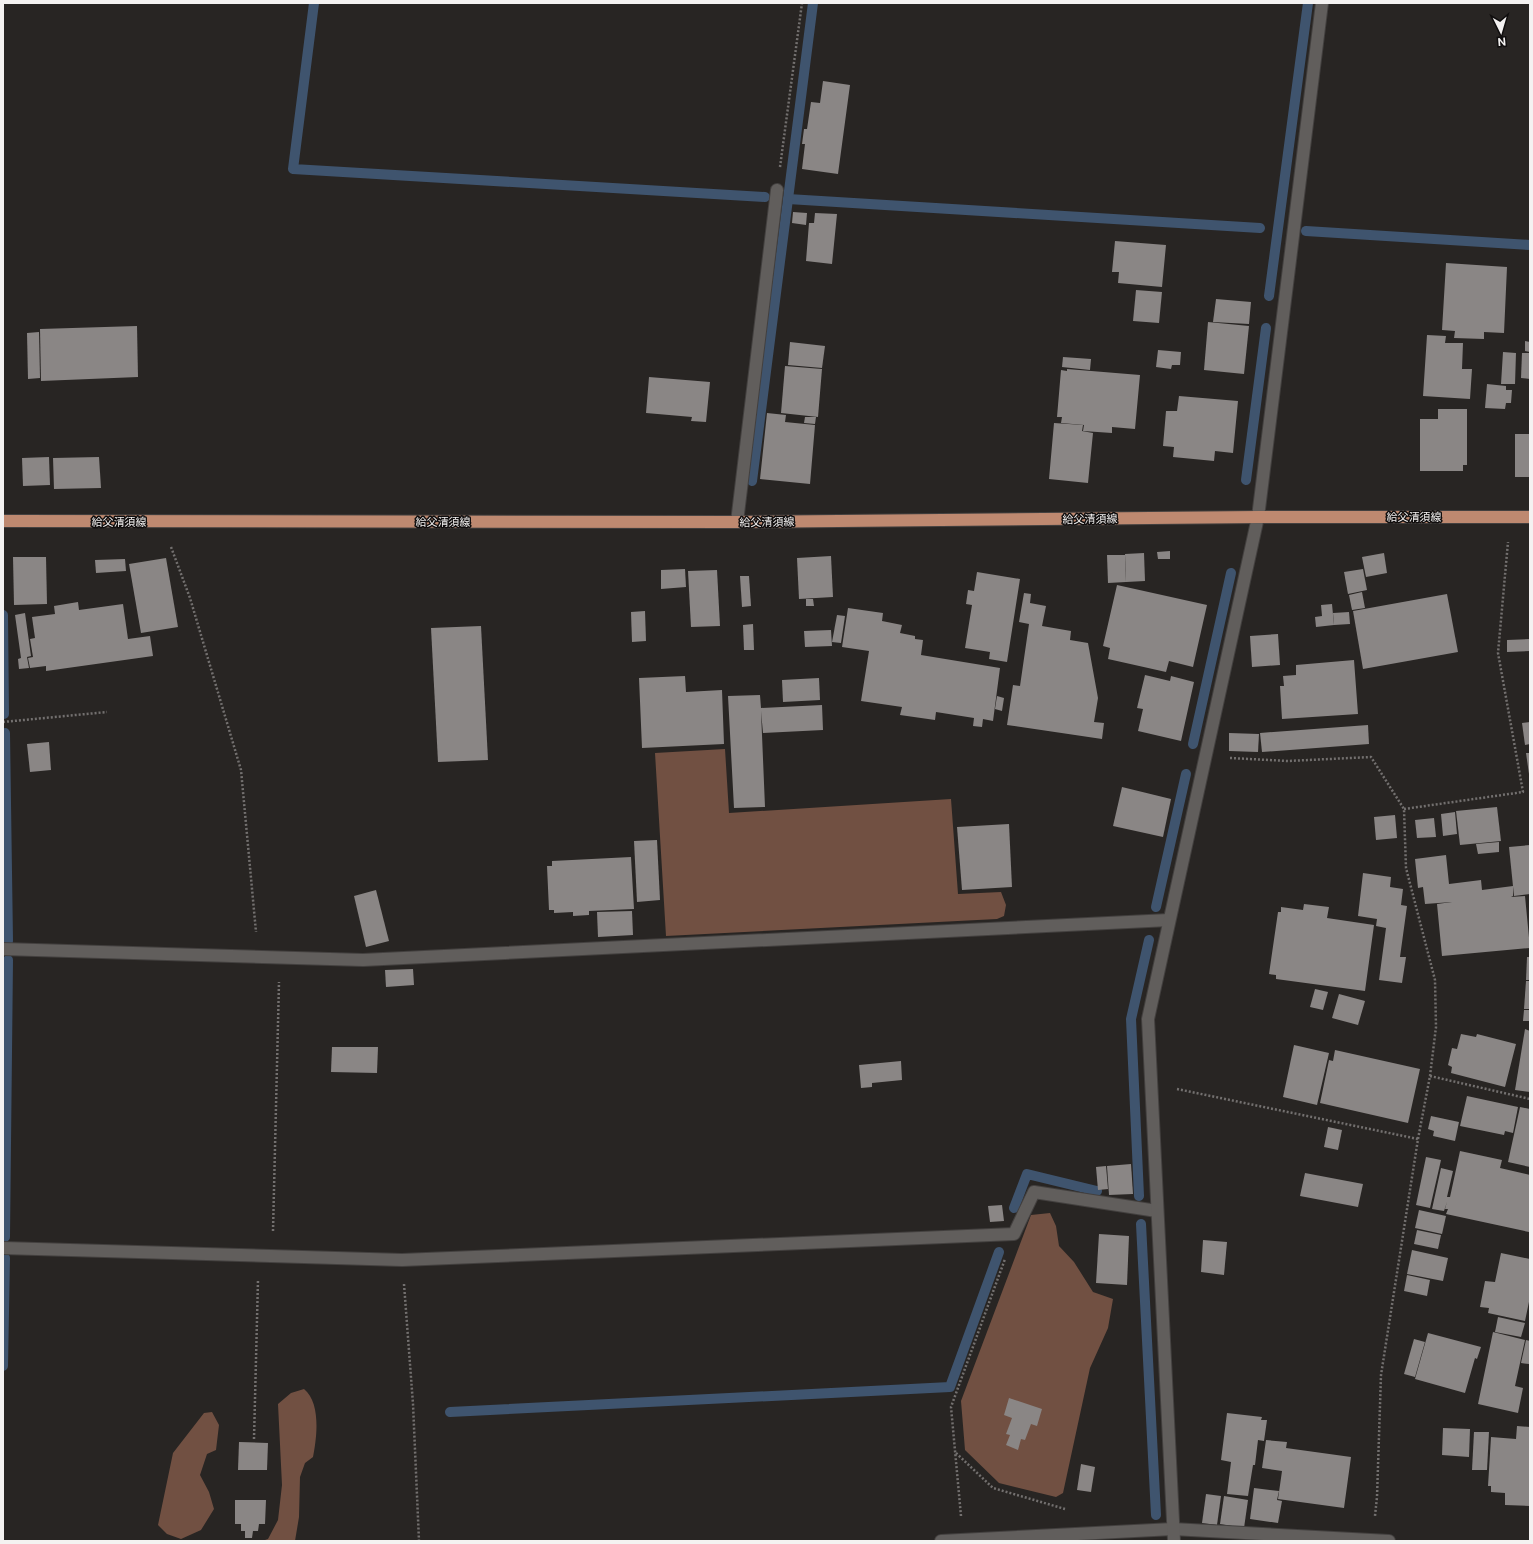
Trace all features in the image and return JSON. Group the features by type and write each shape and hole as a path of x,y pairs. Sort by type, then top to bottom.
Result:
{"main road":[{"name":"給父清須線","path":"3,521 736,522 1258,517 1530,517"}],"street":[{"path":"1173,1535 1148,1020 1258,517 1322,3"},
{"path":"736,522 777,190"},
{"path":"3,949 363,960 1170,920"},
{"path":"3,1248 402,1260 1014,1234 1034,1192 1157,1211"},
{"path":"941,1541 1067,1535 1173,1535 1389,1541"}],"path":[{"path":"777,190 802,3"},
{"path":"1404,809 1523,792 1498,653 1510,517"},
{"path":"162,522 190,598 241,770 258,957"},
{"path":"3,722 107,712"},
{"path":"1206,757 1288,761 1371,757 1404,809 1406,868 1435,980 1436,1027 1430,1076 1418,1139 1381,1375 1377,1497 1373,1540"},
{"path":"273,1256 279,958"},
{"path":"1430,1076 1530,1099"},
{"path":"1151,1083 1418,1139"},
{"path":"963,1540 951,1407 1014,1234"},
{"path":"254,1439 258,1256"},
{"path":"402,1260 413,1404 419,1541"},
{"path":"955,1452 993,1488 1065,1508 1067,1535"}],"shaded area":[{"path":"725,749 729,813 951,799 958,894 1001,892 1006,905 1004,916 997,919 666,936 655,753"},
{"path":"1050,1213 1056,1226 1059,1246 1074,1262 1093,1292 1113,1299 1108,1328 1090,1368 1063,1493 1056,1497 999,1483 965,1450 961,1401 1031,1215"},
{"path":"304,1389 313,1403 315,1411 316,1440 313,1457 305,1463 300,1477 299,1517 295,1541 262,1541 268,1539 278,1520 282,1485 278,1404 291,1393"},
{"path":"212,1412 219,1425 216,1450 207,1454 200,1475 209,1492 214,1509 201,1530 181,1539 167,1534 158,1525 173,1453 204,1413"}],"building":[{"path":"823,81 850,85 838,174 802,169 805,144 802,144 804,129 807,129 811,102 820,103"},
{"path":"793,212 807,213 806,225 792,223"},
{"path":"815,213 837,214 832,264 806,261 809,223 814,223"},
{"path":"1115,241 1166,245 1162,287 1118,283 1119,272 1112,272"},
{"path":"1446,263 1507,267 1504,333 1484,332 1484,339 1454,338 1455,331 1442,330"},
{"path":"1136,290 1162,292 1159,323 1133,321"},
{"path":"1216,299 1251,302 1249,324 1213,322"},
{"path":"1208,322 1249,326 1244,374 1204,370"},
{"path":"137,326 138,377 41,381 40,329"},
{"path":"39,332 40,378 28,379 27,333"},
{"path":"1427,335 1446,336 1445,343 1463,343 1462,369 1472,369 1470,399 1423,396"},
{"path":"1525,341 1530,342 1530,352 1525,351"},
{"path":"790,342 825,346 822,368 788,365"},
{"path":"1158,350 1181,352 1180,365 1172,365 1171,369 1156,367"},
{"path":"1503,352 1516,353 1515,384 1501,384"},
{"path":"1522,353 1530,353 1530,379 1521,378"},
{"path":"1063,357 1091,359 1090,370 1062,367"},
{"path":"785,366 822,369 818,417 781,413"},
{"path":"1067,369 1140,375 1135,429 1112,427 1112,433 1083,431 1084,425 1061,423 1062,417 1057,417 1061,370 1067,371"},
{"path":"649,377 710,382 706,422 691,421 692,417 646,413"},
{"path":"1487,384 1506,386 1506,390 1512,390 1511,403 1506,403 1505,409 1485,408"},
{"path":"1179,396 1238,401 1233,453 1215,451 1214,461 1173,457 1174,447 1163,446 1166,411 1177,411"},
{"path":"1438,409 1467,409 1467,465 1463,465 1463,471 1420,471 1420,419 1438,419"},
{"path":"767,413 786,415 785,422 815,425 810,484 760,479"},
{"path":"805,417 816,417 815,424 804,423"},
{"path":"1054,423 1083,425 1082,431 1093,433 1088,483 1049,479"},
{"path":"1515,434 1530,434 1530,477 1515,477"},
{"path":"49,457 50,485 23,486 22,458"},
{"path":"99,457 101,488 54,489 53,458"},
{"path":"1170,551 1170,559 1158,559 1157,552"},
{"path":"1144,553 1145,581 1126,582 1125,554"},
{"path":"1384,553 1387,573 1366,577 1362,557"},
{"path":"1107,555 1125,555 1126,582 1108,583"},
{"path":"831,556 833,597 799,599 797,558"},
{"path":"13,557 46,557 47,604 14,605"},
{"path":"166,558 178,627 141,633 129,564"},
{"path":"125,559 126,571 96,573 95,560"},
{"path":"685,569 686,587 661,589 661,570"},
{"path":"1363,569 1367,590 1348,594 1344,572"},
{"path":"717,570 720,626 691,627 688,571"},
{"path":"977,572 1020,579 1007,662 989,659 990,652 965,648 972,605 966,604 968,590 974,591"},
{"path":"740,576 749,576 751,606 742,607"},
{"path":"1117,585 1207,605 1193,667 1169,661 1166,672 1108,659 1110,648 1103,646"},
{"path":"1362,592 1365,608 1352,610 1349,595"},
{"path":"1024,593 1031,594 1030,603 1046,606 1042,626 1071,631 1070,640 1088,643 1098,698 1094,722 1104,723 1102,739 1007,725 1013,685 1020,686 1029,624 1019,622"},
{"path":"1447,594 1458,652 1363,669 1353,611"},
{"path":"806,599 813,599 814,606 806,606"},
{"path":"78,602 79,610 123,604 128,639 150,636 153,656 46,671 46,666 30,668 28,658 33,657 30,639 35,638 32,617 55,614 54,606"},
{"path":"1332,604 1334,625 1316,627 1315,617 1322,616 1321,605"},
{"path":"848,608 883,613 882,621 902,625 900,633 915,636 915,639 923,640 921,655 1000,668 993,721 983,719 982,727 973,726 974,718 936,712 935,720 900,715 902,707 861,701 869,651 842,647"},
{"path":"645,611 646,641 632,642 631,612"},
{"path":"1349,612 1350,624 1334,625 1333,613"},
{"path":"25,613 31,656 27,657 29,668 19,669 18,659 21,658 15,615"},
{"path":"837,615 845,616 841,643 832,642"},
{"path":"753,624 754,650 744,650 743,625"},
{"path":"481,626 488,760 438,762 431,628"},
{"path":"831,630 832,646 805,647 804,631"},
{"path":"1278,634 1280,665 1252,667 1250,636"},
{"path":"1530,639 1530,651 1507,652 1507,640"},
{"path":"1354,660 1358,714 1282,719 1280,686 1284,686 1283,676 1296,675 1296,665"},
{"path":"1145,675 1170,681 1171,676 1194,682 1181,741 1138,731 1143,709 1137,708"},
{"path":"685,676 686,692 722,690 724,744 642,748 639,678"},
{"path":"819,678 820,700 783,702 782,680"},
{"path":"760,695 761,708 822,705 823,730 763,733 761,711 765,807 734,808 728,696"},
{"path":"997,696 1004,698 1002,711 995,709"},
{"path":"1530,722 1530,744 1525,745 1522,723"},
{"path":"1368,725 1369,744 1262,752 1260,733"},
{"path":"1229,733 1259,734 1258,752 1229,751"},
{"path":"49,742 51,770 30,772 27,744"},
{"path":"1526,753 1530,753 1530,774 1529,774"},
{"path":"1122,787 1171,799 1163,837 1113,826"},
{"path":"1497,807 1501,841 1460,845 1456,811"},
{"path":"1455,812 1457,834 1443,836 1441,814"},
{"path":"1395,815 1397,838 1376,840 1374,817"},
{"path":"1434,818 1436,837 1417,838 1415,820"},
{"path":"1009,824 1012,887 962,890 957,827"},
{"path":"657,840 660,900 637,902 634,841"},
{"path":"1499,842 1499,852 1478,854 1476,844"},
{"path":"1530,845 1530,894 1514,896 1509,847"},
{"path":"1446,855 1449,884 1481,880 1482,890 1513,886 1513,896 1511,897 1525,896 1530,948 1442,956 1437,904 1452,902 1425,904 1423,887 1418,888 1415,859"},
{"path":"631,857 634,909 589,911 589,915 573,916 573,912 554,913 554,910 549,910 547,866 552,866 552,861"},
{"path":"1363,873 1391,877 1390,887 1403,889 1401,905 1407,906 1400,957 1406,957 1402,983 1379,980 1386,928 1376,926 1377,919 1358,916"},
{"path":"376,890 389,941 366,947 354,896"},
{"path":"1304,904 1329,907 1327,918 1374,925 1365,991 1276,979 1276,975 1269,974 1278,912 1281,912 1281,907 1303,910"},
{"path":"632,911 633,935 598,937 597,912"},
{"path":"1527,957 1530,957 1530,980 1526,980"},
{"path":"413,969 414,985 386,987 385,970"},
{"path":"1526,981 1530,981 1530,1009 1524,1009"},
{"path":"1315,989 1328,992 1323,1010 1310,1007"},
{"path":"1339,994 1365,1001 1358,1025 1332,1018"},
{"path":"1524,1010 1530,1010 1530,1021 1523,1021"},
{"path":"1525,1029 1530,1031 1530,1092 1515,1090"},
{"path":"1461,1034 1476,1037 1477,1034 1516,1044 1505,1087 1451,1073 1452,1067 1448,1065 1452,1048 1457,1049"},
{"path":"1294,1045 1329,1053 1317,1105 1283,1097"},
{"path":"332,1047 378,1047 377,1073 331,1072"},
{"path":"1335,1050 1420,1069 1408,1123 1320,1103 1329,1060 1333,1061"},
{"path":"901,1061 902,1080 872,1083 872,1087 861,1088 859,1065"},
{"path":"1467,1096 1518,1107 1513,1133 1505,1131 1504,1135 1460,1126"},
{"path":"1520,1107 1530,1109 1530,1167 1508,1162"},
{"path":"1431,1116 1459,1122 1455,1141 1433,1136 1434,1131 1428,1129"},
{"path":"1328,1127 1342,1130 1338,1150 1324,1147"},
{"path":"1460,1151 1502,1160 1500,1168 1530,1175 1529,1232 1446,1214 1448,1209 1445,1209 1447,1202 1444,1211 1432,1209 1441,1168 1453,1171 1447,1197 1450,1197"},
{"path":"1426,1157 1441,1160 1430,1208 1416,1205"},
{"path":"1131,1164 1133,1194 1109,1195 1107,1166"},
{"path":"1106,1166 1108,1189 1098,1190 1096,1167"},
{"path":"1305,1173 1363,1184 1358,1207 1300,1196"},
{"path":"1002,1205 1004,1221 990,1222 988,1206"},
{"path":"1419,1210 1446,1216 1442,1234 1415,1228"},
{"path":"1417,1230 1441,1235 1438,1249 1414,1244"},
{"path":"1099,1234 1129,1236 1127,1285 1096,1283"},
{"path":"1203,1240 1227,1242 1224,1275 1201,1272"},
{"path":"1412,1250 1448,1258 1443,1281 1407,1274"},
{"path":"1501,1253 1530,1259 1530,1297 1525,1321 1488,1313 1489,1308 1480,1307 1485,1281 1495,1282"},
{"path":"1407,1275 1430,1280 1427,1296 1404,1291"},
{"path":"1498,1317 1525,1323 1521,1337 1495,1332"},
{"path":"1493,1332 1525,1340 1515,1386 1523,1388 1518,1413 1478,1404"},
{"path":"1428,1333 1481,1347 1477,1359 1475,1358 1465,1393 1415,1379"},
{"path":"1414,1339 1425,1342 1415,1377 1404,1374"},
{"path":"1526,1340 1530,1341 1529,1364 1521,1363"},
{"path":"1009,1398 1042,1409 1037,1426 1031,1424 1025,1440 1021,1439 1018,1450 1006,1445 1010,1435 1006,1434 1012,1418 1004,1415"},
{"path":"1227,1413 1262,1417 1261,1420 1267,1420 1264,1441 1258,1440 1255,1465 1253,1465 1248,1496 1227,1494 1231,1462 1221,1460"},
{"path":"1517,1426 1530,1427 1530,1506 1505,1505 1505,1493 1491,1492 1491,1486 1488,1486 1491,1437 1516,1439"},
{"path":"1443,1428 1470,1429 1469,1457 1442,1455"},
{"path":"1474,1432 1489,1432 1487,1470 1472,1470"},
{"path":"1266,1440 1287,1442 1286,1448 1351,1457 1344,1508 1278,1499 1282,1471 1262,1468"},
{"path":"239,1442 268,1443 267,1470 238,1470"},
{"path":"1081,1464 1095,1467 1091,1492 1077,1490"},
{"path":"1254,1488 1279,1491 1277,1500 1282,1501 1278,1523 1250,1519"},
{"path":"1206,1494 1221,1496 1217,1525 1202,1523"},
{"path":"1224,1496 1248,1500 1244,1528 1220,1524"},
{"path":"235,1500 266,1500 265,1524 259,1524 258,1531 253,1531 252,1538 245,1538 245,1531 241,1531 241,1524 235,1524"}],"waterway":[{"path":"314,3 293,169 765,197"},
{"path":"752,481 813,3"},
{"path":"1269,296 1308,3"},
{"path":"788,199 1260,228"},
{"path":"1306,231 1530,245"},
{"path":"1246,480 1266,328"},
{"path":"1193,744 1231,573"},
{"path":"3,615 4,714"},
{"path":"5,733 8,941"},
{"path":"1156,907 1186,774"},
{"path":"1139,1196 1131,1019 1149,940"},
{"path":"5,1237 8,960"},
{"path":"1014,1208 1027,1174 1097,1191"},
{"path":"1141,1224 1156,1515"},
{"path":"450,1412 950,1387 999,1252"},
{"path":"3,1366 5,1258"}]}
